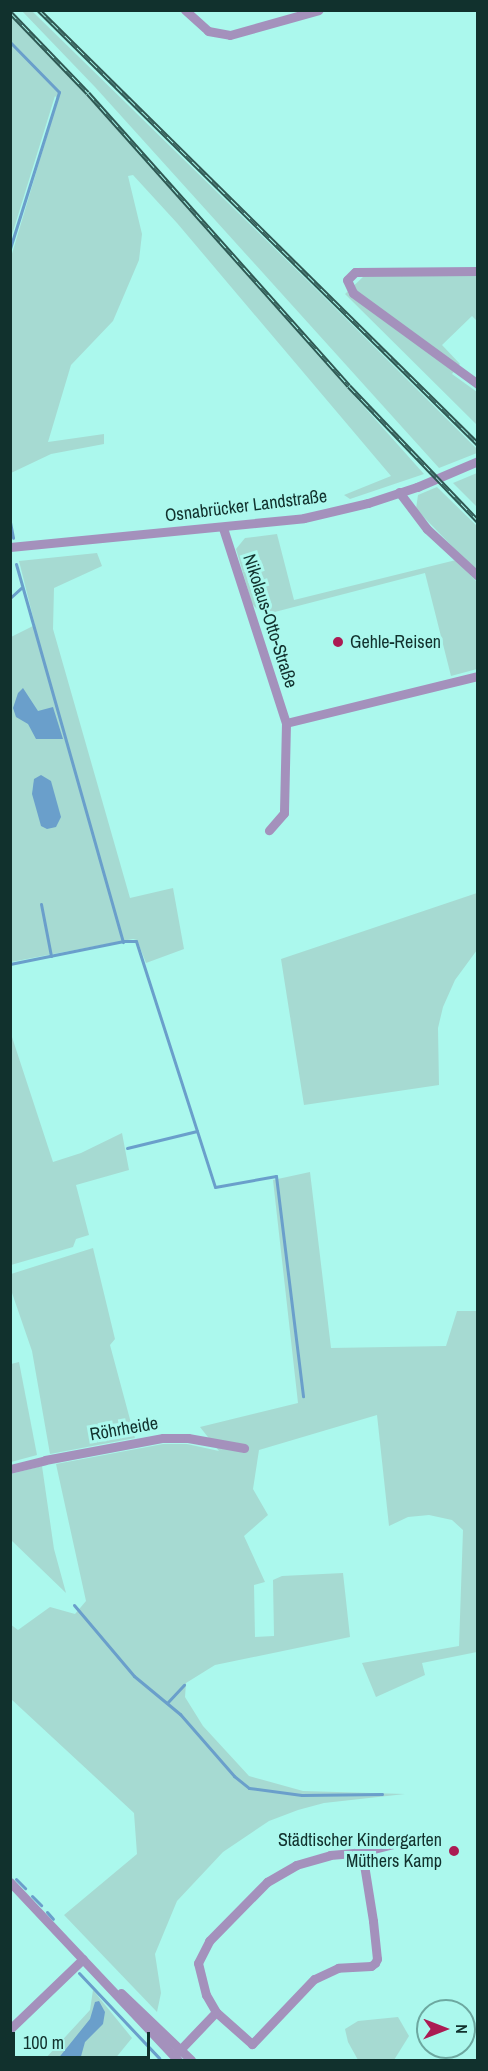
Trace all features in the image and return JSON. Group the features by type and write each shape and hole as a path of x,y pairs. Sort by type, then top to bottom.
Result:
{"street":[{"path":"185,10 202,27 219,34 230,35 320,10"},
{"path":"477,271 355,272 347,280 353,292 477,384"},
{"name":"Osnabrücker Landstraße","path":"10,547 223,528 304,518 368,503 477,461"},
{"path":"399,492 427,529 477,576"},
{"name":"Nikolaus-Otto-Straße","path":"223,528 286,723 284,813 268,830"},
{"path":"286,723 477,676"},
{"name":"Röhrheide","path":"10,1470 45,1460 164,1438 188,1438 244,1448"},
{"path":"362,1852 373,1921 377,1959 375,1963 371,1966 338,1968 314,1979 252,2044 216,2012 198,1971 199,1957 208,1941 267,1882 287,1869 330,1855 362,1852 413,1839"},
{"path":"10,1882 107,1983 136,2006 176,2057 191,2061"},
{"path":"10,2029 83,1959"},
{"path":"176,2057 216,2012"}],"shaded area":[{"path":"22,11 32,11 315,288 477,449 477,453 439,468 95,87"},
{"path":"11,17 86,95 424,474 350,499 344,495 391,476 177,223 133,175 128,176 142,234 139,260 113,321 71,365 48,442 104,434 104,444 51,454 11,473 11,257 58,99 55,96 11,238"},
{"path":"364,276 477,276 477,321 472,316 442,345 460,364 452,374 477,392 477,425 345,294"},
{"path":"477,473 477,507 453,483"},
{"path":"437,487 477,526 477,572 416,509 418,495"},
{"path":"277,534 294,600 456,560 477,582 477,669 451,676 425,573 267,614 266,607 257,609 252,604 236,549 245,538"},
{"path":"97,553 102,566 54,588 53,629 130,898 173,888 184,949 146,963 137,940 133,939 11,962 11,637 35,625 19,561"},
{"path":"23,688 38,711 53,707 63,739 36,739 28,724 16,717 13,708 18,693"},
{"path":"41,775 51,781 61,817 56,827 47,829 41,826 32,794 34,779"},
{"path":"477,893 477,950 455,980 443,1007 438,1028 439,1085 304,1105 281,959"},
{"path":"11,1034 53,1162 81,1153 122,1133 129,1170 76,1185 89,1235 76,1239 73,1247 11,1265"},
{"path":"310,1172 331,1348 446,1346 457,1311 477,1311 477,1652 422,1663 425,1675 376,1697 362,1663 459,1646 463,1530 452,1520 429,1515 408,1517 389,1526 377,1415 259,1450 253,1489 268,1515 244,1536 265,1582 254,1585 255,1637 274,1636 273,1580 282,1576 343,1573 350,1637 215,1665 186,1683 185,1697 203,1726 249,1776 303,1791 405,1794 324,1803 298,1810 269,1821 223,1852 177,1901 155,1954 161,1993 157,2012 64,1915 137,1854 134,1813 11,1699 10,1624 18,1630 50,1607 75,1614 86,1601 56,1464 163,1444 187,1444 219,1451 200,1427 298,1403 273,1180"},
{"path":"93,1248 115,1339 110,1345 135,1438 50,1454 32,1351 11,1290 11,1274"},
{"path":"19,1362 37,1455 11,1462 11,1364"},
{"path":"42,1466 54,1549 66,1593 11,1540 11,1474"},
{"path":"93,1990 132,2038 114,2060 44,2060 90,2010"},
{"path":"99,2001 105,2012 103,2024 85,2042 80,2060 57,2060 90,2019 95,2002"},
{"path":"398,2017 409,2036 394,2060 358,2060 348,2042 345,2029 358,2021"}],"waterway":[{"path":"10,42 59,92 10,248"},
{"path":"10,522 13,538"},
{"path":"16,564 123,942"},
{"path":"10,598 21,588"},
{"path":"10,601 10,633"},
{"path":"41,904 51,956"},
{"path":"10,964 124,941 136,941 215,1187 276,1176 303,1396"},
{"path":"127,1148 197,1131"},
{"path":"74,1605 134,1676 180,1714 234,1776 249,1788 302,1795 382,1794"},
{"path":"167,1703 184,1685"},
{"path":"16,1879 25,1888"},
{"path":"32,1896 41,1905"},
{"path":"47,1912 53,1919"},
{"path":"79,1973 159,2058"}],"railway":[{"path":"39,10 478,444"},
{"path":"10,12 88,93 349,386 478,521"}],"place":[{"name":"Gehle-Reisen","path":"338,642"},
{"name":"Städtischer Kindergarten Müthers Kamp","path":"454,1851"}]}
